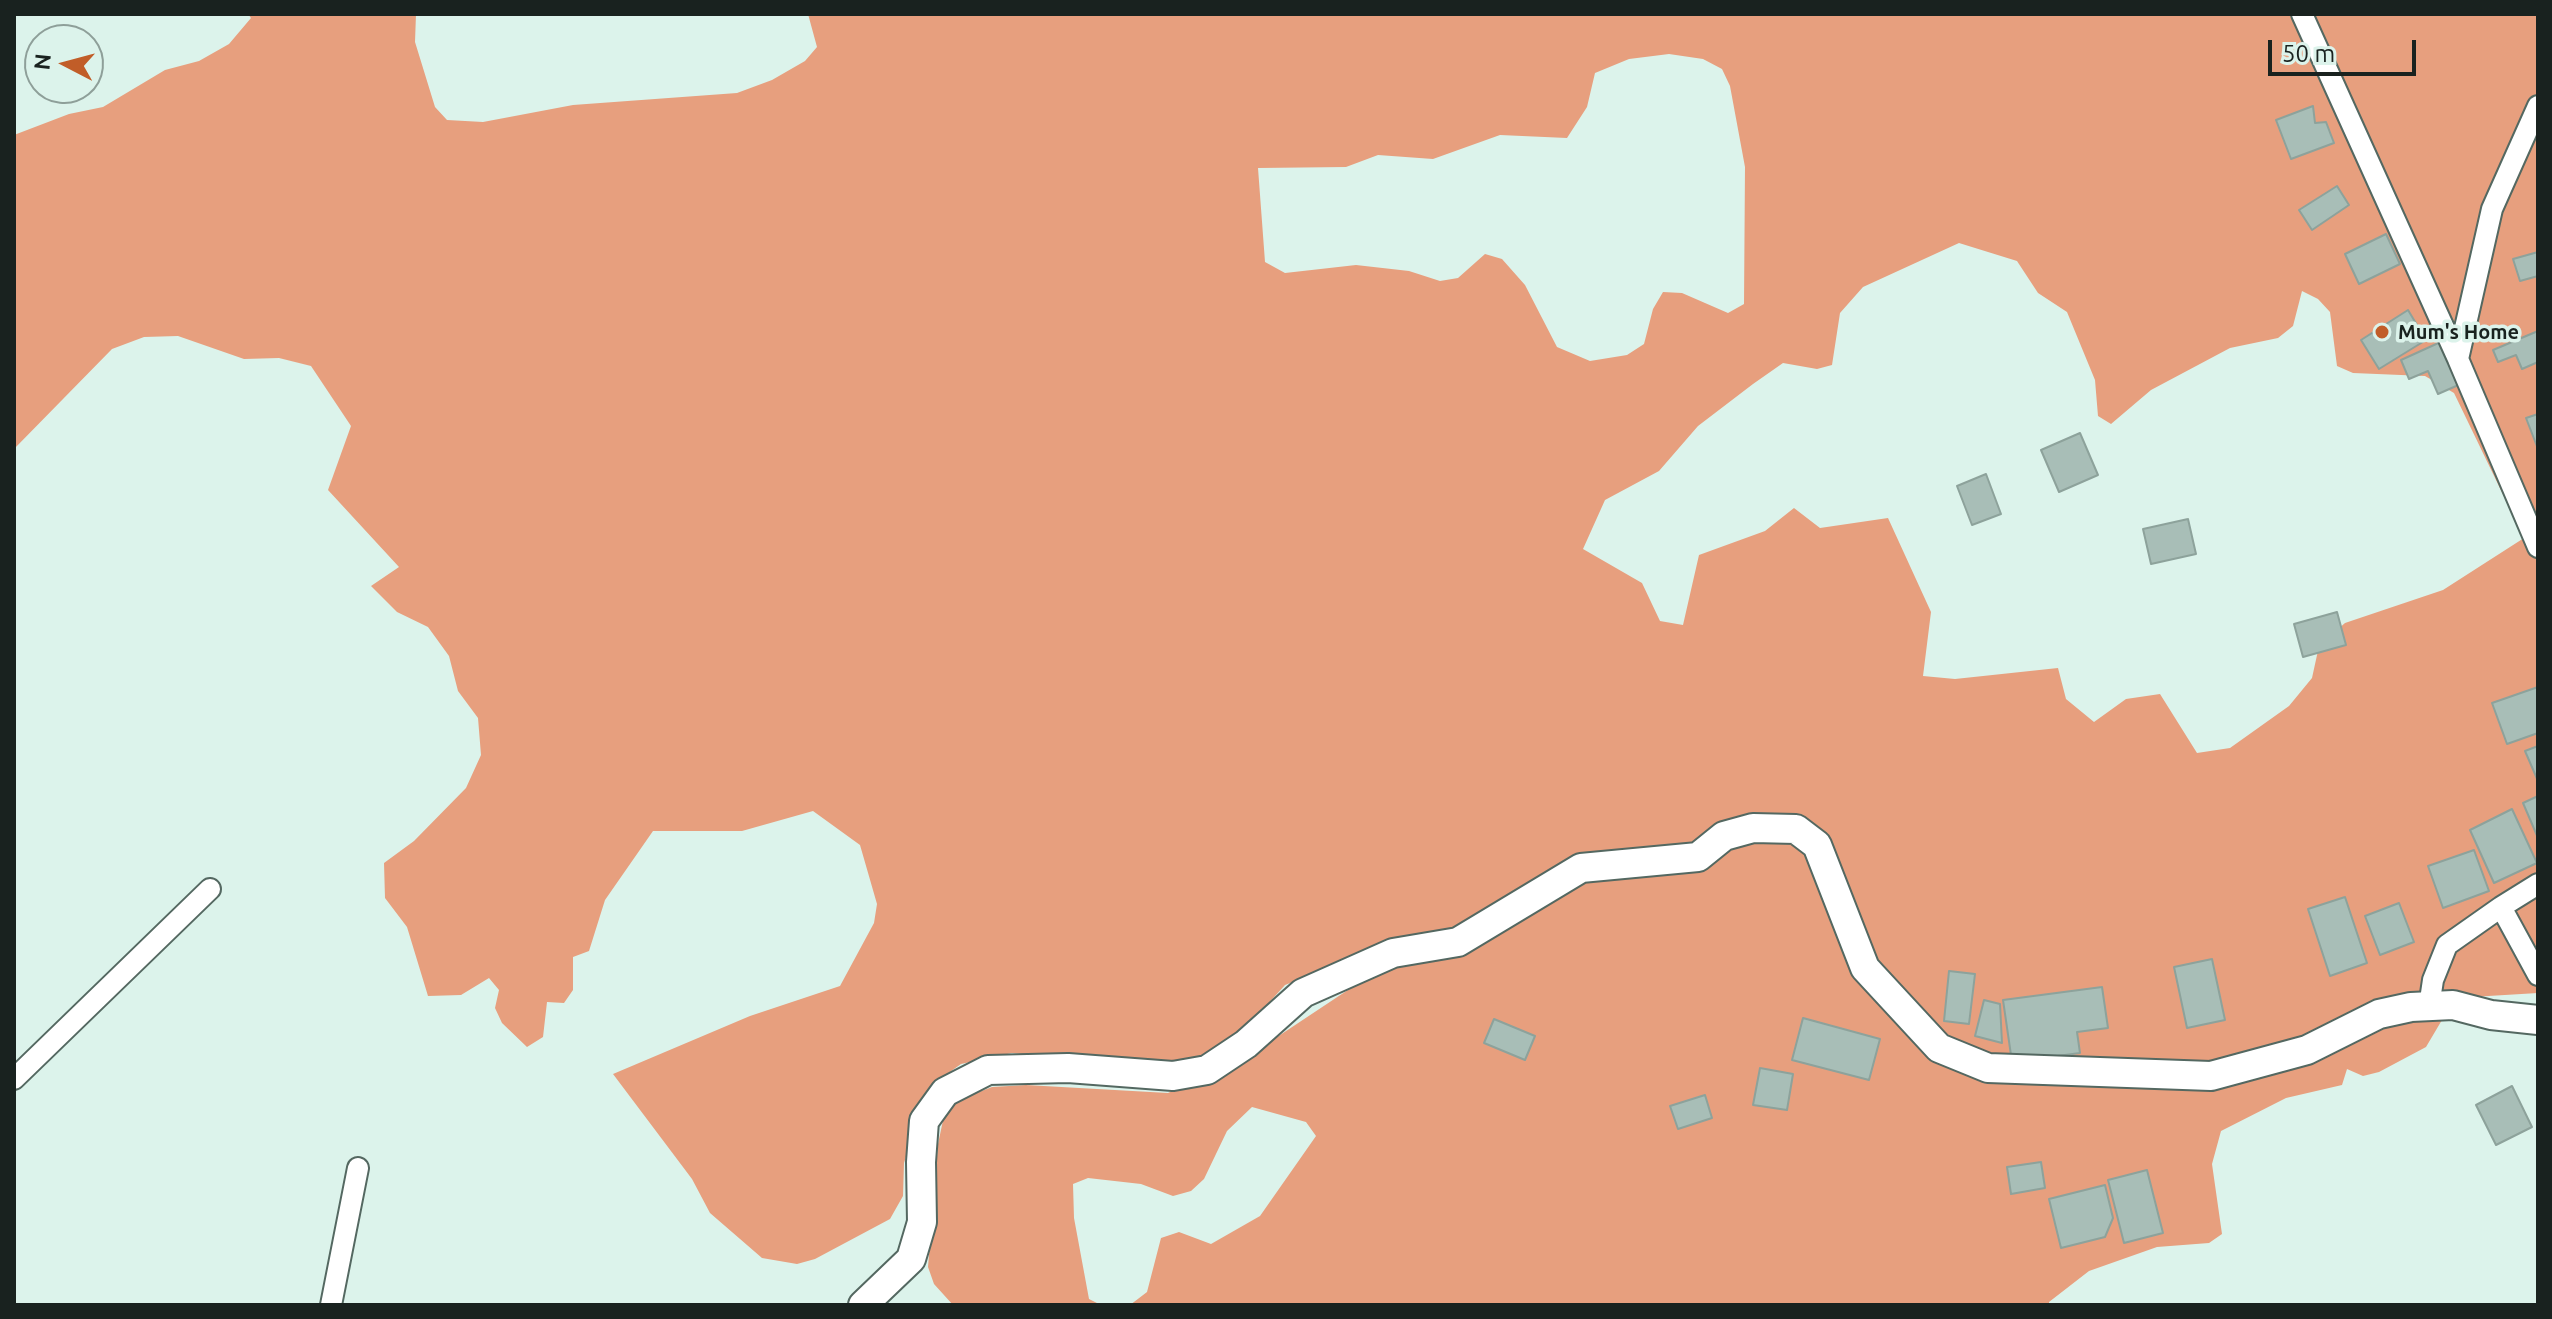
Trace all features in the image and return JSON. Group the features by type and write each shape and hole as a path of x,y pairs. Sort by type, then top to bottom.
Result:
{"main road":[{"path":"863,1305 911,1259 922,1222 924,1121 945,1092 988,1070 1068,1068 1173,1076 1207,1070 1246,1044 1303,993 1393,953 1458,942 1581,868 1698,857 1724,836 1753,828 1796,829 1817,845 1865,968 1939,1048 1988,1068 2211,1076 2307,1050 2379,1014 2453,1005 2491,1015 2538,1020"}],"street":[{"path":"2302,14 2458,359 2538,547"},
{"path":"2458,359 2492,209 2538,106"},
{"path":"2429,1007 2433,980 2447,945 2538,884"},
{"path":"14,1079 210,889"},
{"path":"2501,907 2538,975"},
{"path":"331,1305 358,1168"}],"shaded area":[{"path":"248,14 416,14 415,42 435,107 447,120 483,122 573,105 737,93 772,80 805,61 817,47 808,14 2538,14 2538,993 2455,998 2426,1047 2379,1072 2363,1076 2347,1069 2342,1085 2286,1098 2221,1131 2212,1164 2222,1234 2209,1243 2157,1247 2089,1271 2049,1305 1130,1305 1147,1292 1161,1238 1179,1232 1211,1244 1260,1216 1316,1136 1306,1122 1252,1107 1227,1131 1204,1179 1191,1191 1173,1196 1141,1184 1088,1178 1073,1184 1074,1218 1089,1299 1101,1305 953,1305 934,1284 928,1267 938,1144 945,1111 958,1100 992,1087 1026,1085 1168,1093 1256,1051 1378,970 1383,946 1285,985 1228,1048 1197,1059 1131,1065 1012,1053 961,1064 933,1084 924,1099 904,1163 903,1196 890,1219 815,1259 797,1264 762,1258 710,1213 692,1179 613,1074 750,1016 840,986 874,923 877,904 860,845 813,811 742,831 653,831 605,900 589,951 573,957 573,990 564,1003 547,1002 543,1037 527,1047 502,1023 495,1008 499,990 489,978 461,995 428,996 407,927 385,898 384,863 414,841 466,788 481,755 478,718 458,691 449,656 428,627 397,612 371,586 399,567 328,490 351,426 311,366 279,358 244,359 178,336 144,337 112,349 14,449 14,135 69,114 103,107 165,70 199,61 229,44 251,18","holes":["1669,54 1703,59 1722,69 1730,86 1745,167 1744,304 1728,313 1682,293 1663,292 1653,309 1644,344 1627,355 1590,361 1557,347 1525,285 1502,259 1485,254 1458,278 1440,281 1409,271 1356,265 1285,273 1265,262 1258,168 1346,167 1378,155 1433,159 1500,135 1567,138 1587,107 1595,73 1629,59","1959,243 2017,261 2038,293 2067,312 2095,380 2098,416 2111,424 2151,390 2230,348 2278,338 2293,326 2302,291 2318,299 2330,312 2337,366 2353,373 2425,376 2454,393 2524,538 2443,590 2345,623 2319,646 2312,678 2289,706 2230,748 2197,753 2160,694 2126,699 2094,722 2066,699 2058,668 1955,679 1923,676 1931,612 1888,518 1820,528 1794,508 1765,531 1699,555 1683,625 1660,621 1642,583 1583,549 1605,500 1659,471 1698,426 1753,384 1783,363 1817,369 1832,365 1840,313 1863,287"]}],"building":[{"path":"2313,106 2315,123 2326,122 2334,143 2291,159 2276,120"},
{"path":"2337,186 2349,205 2312,230 2299,210"},
{"path":"2386,234 2400,264 2359,284 2345,254"},
{"path":"2538,252 2538,276 2520,281 2513,259"},
{"path":"2408,310 2426,340 2379,369 2361,340"},
{"path":"2538,331 2538,362 2522,369 2516,355 2498,362 2493,350"},
{"path":"2445,340 2463,383 2438,394 2428,371 2409,379 2401,360"},
{"path":"2538,414 2538,449 2526,418"},
{"path":"2080,433 2098,475 2059,492 2041,450"},
{"path":"1986,474 2001,514 1972,525 1957,486"},
{"path":"2188,519 2196,554 2151,564 2143,529"},
{"path":"2337,612 2346,645 2303,657 2294,624"},
{"path":"2538,687 2538,733 2507,744 2492,703"},
{"path":"2538,746 2538,781 2525,751"},
{"path":"2538,796 2538,838 2523,803"},
{"path":"2512,809 2537,863 2494,883 2470,830"},
{"path":"2474,850 2489,891 2443,908 2428,866"},
{"path":"2345,897 2367,963 2330,976 2308,909"},
{"path":"2399,903 2414,942 2380,955 2365,916"},
{"path":"2212,959 2225,1020 2187,1028 2174,967"},
{"path":"1949,971 1975,974 1969,1024 1944,1021"},
{"path":"2102,987 2108,1028 2077,1032 2080,1053 2012,1062 2003,1000"},
{"path":"1984,1000 2000,1004 2002,1043 1975,1036"},
{"path":"1803,1018 1880,1039 1869,1080 1792,1060"},
{"path":"1494,1019 1535,1036 1525,1060 1484,1043"},
{"path":"1760,1068 1793,1074 1787,1110 1753,1105"},
{"path":"2512,1086 2532,1127 2496,1145 2476,1105"},
{"path":"1705,1095 1712,1118 1678,1129 1670,1106"},
{"path":"2041,1162 2045,1188 2011,1194 2007,1167"},
{"path":"2147,1170 2163,1233 2124,1243 2108,1180"},
{"path":"2105,1185 2113,1218 2105,1237 2061,1248 2049,1199"}],"place":[{"name":"Mum's Home","path":"2382,332"}]}
